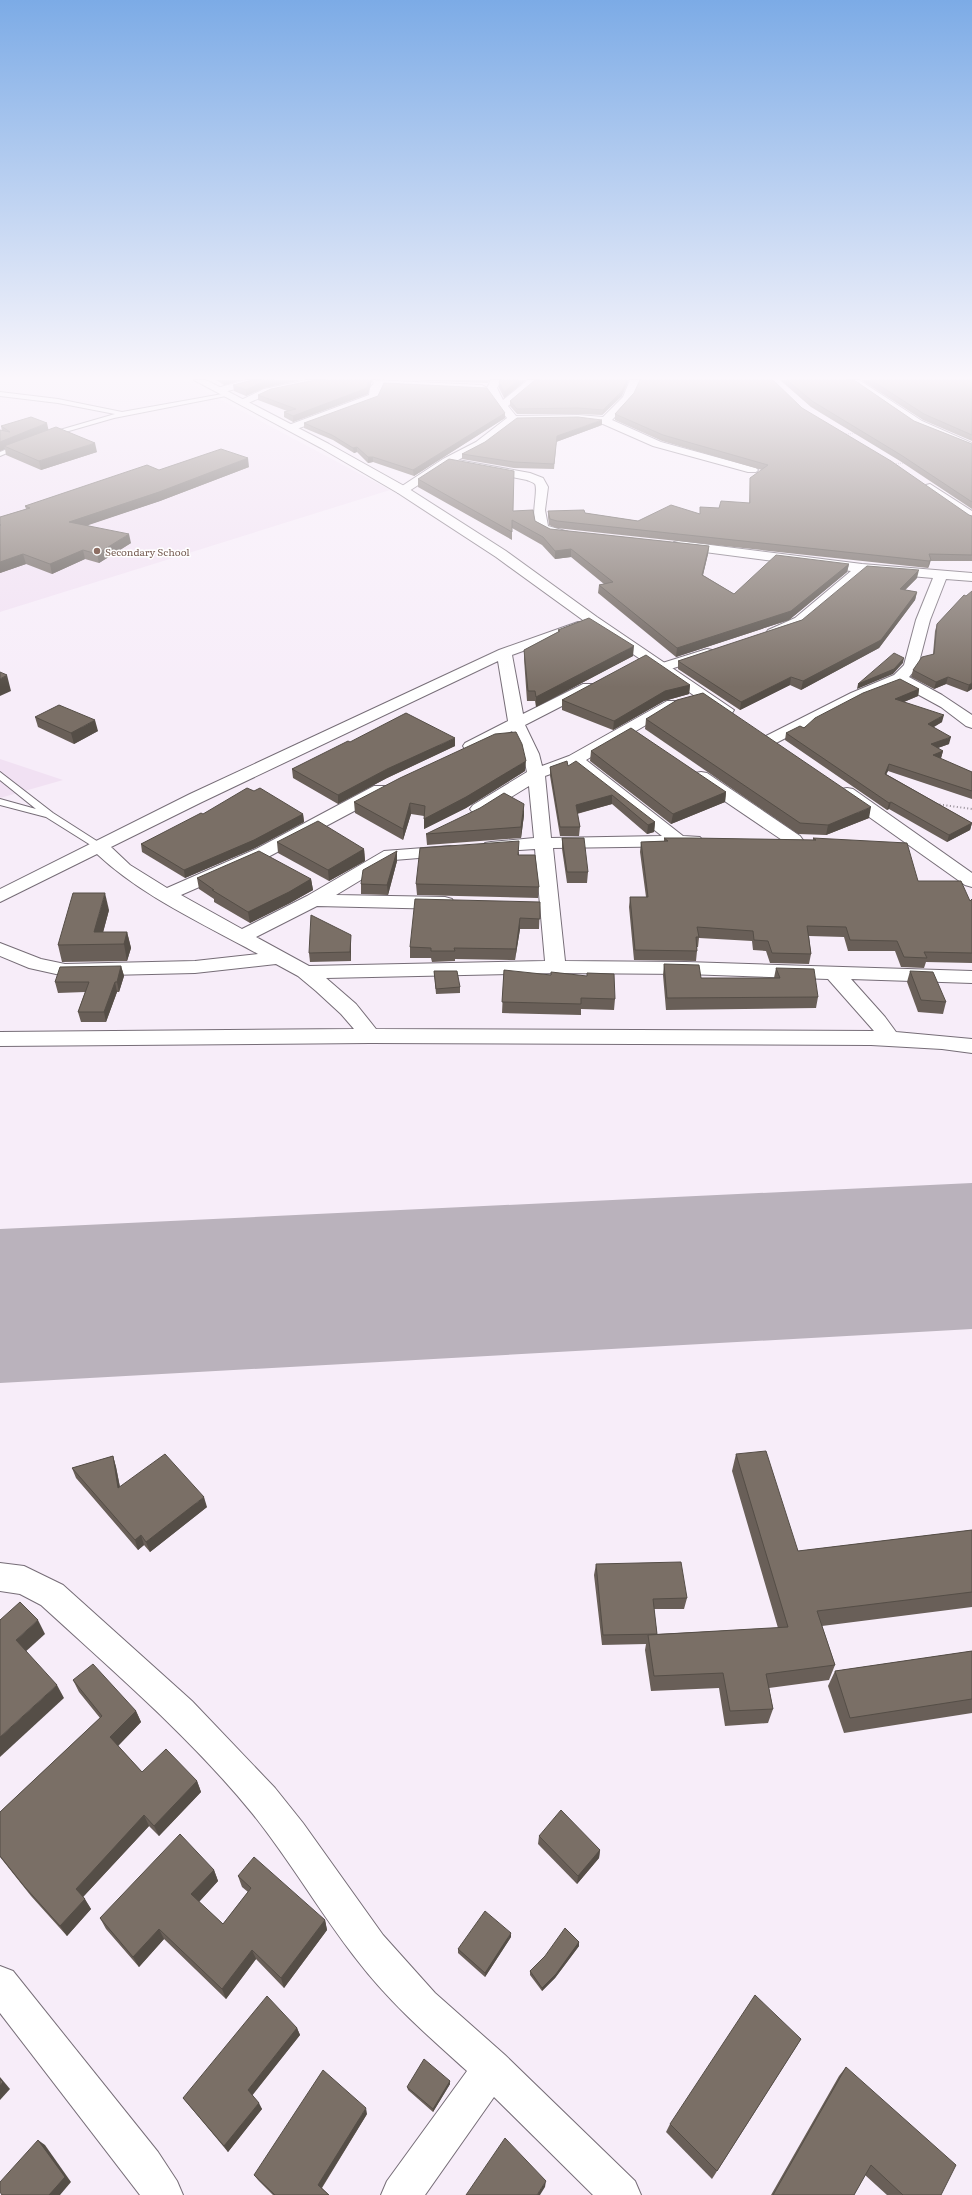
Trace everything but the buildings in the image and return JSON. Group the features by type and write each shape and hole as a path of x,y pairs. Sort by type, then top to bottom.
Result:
{"street":[{"path":"388,482 501,554 592,620 638,661 661,668 738,718"},
{"path":"402,490 414,482"},
{"path":"538,482 542,487 539,510 542,528 554,533 580,537"},
{"path":"921,482 972,517"},
{"path":"669,544 862,568 972,577"},
{"path":"758,637 800,621 862,568"},
{"path":"770,740 856,696 899,678 910,666 923,620 941,575"},
{"path":"0,896 196,798 504,653 592,620"},
{"path":"661,668 717,649"},
{"path":"504,653 517,725 531,754 536,774 542,843 543,906 556,967"},
{"path":"459,752 517,725 604,678"},
{"path":"899,678 940,699 959,711 972,723"},
{"path":"466,816 536,774 638,733 670,705 706,696"},
{"path":"757,732 783,749"},
{"path":"575,759 680,841"},
{"path":"690,769 802,841 763,840"},
{"path":"166,895 262,852 394,783"},
{"path":"835,784 972,881"},
{"path":"241,937 331,891 390,855 424,837"},
{"path":"390,855 542,843 710,841"},
{"path":"893,846 924,848"},
{"path":"100,847 124,869 166,895 305,972 345,1004 360,1021 370,1036"},
{"path":"262,852 282,864"},
{"path":"310,879 331,891"},
{"path":"314,900 464,904"},
{"path":"0,949 36,964 65,970 195,967 279,958"},
{"path":"305,972 556,967 686,968 835,974 972,977"},
{"path":"835,974 878,1022 890,1039"},
{"path":"0,1039 370,1036 890,1039 972,1046"},
{"path":"0,1577 24,1580 52,1595 181,1712 225,1756 286,1829 370,1948 422,2006 492,2068 621,2195"},
{"path":"0,1984 144,2166 164,2195"},
{"path":"401,2195 492,2068"}],"lane":[{"path":"0,775 50,815 100,847"},
{"path":"0,802 50,815"}],"path":[{"path":"936,804 972,810"}],"shaded area":[{"path":"0,482 376,482 390,490 0,612"},
{"path":"0,759 63,780 0,798"}],"runway":[{"path":"0,1306 972,1256"}],"place":[{"name":"Secondary School","path":"97,551"}]}
